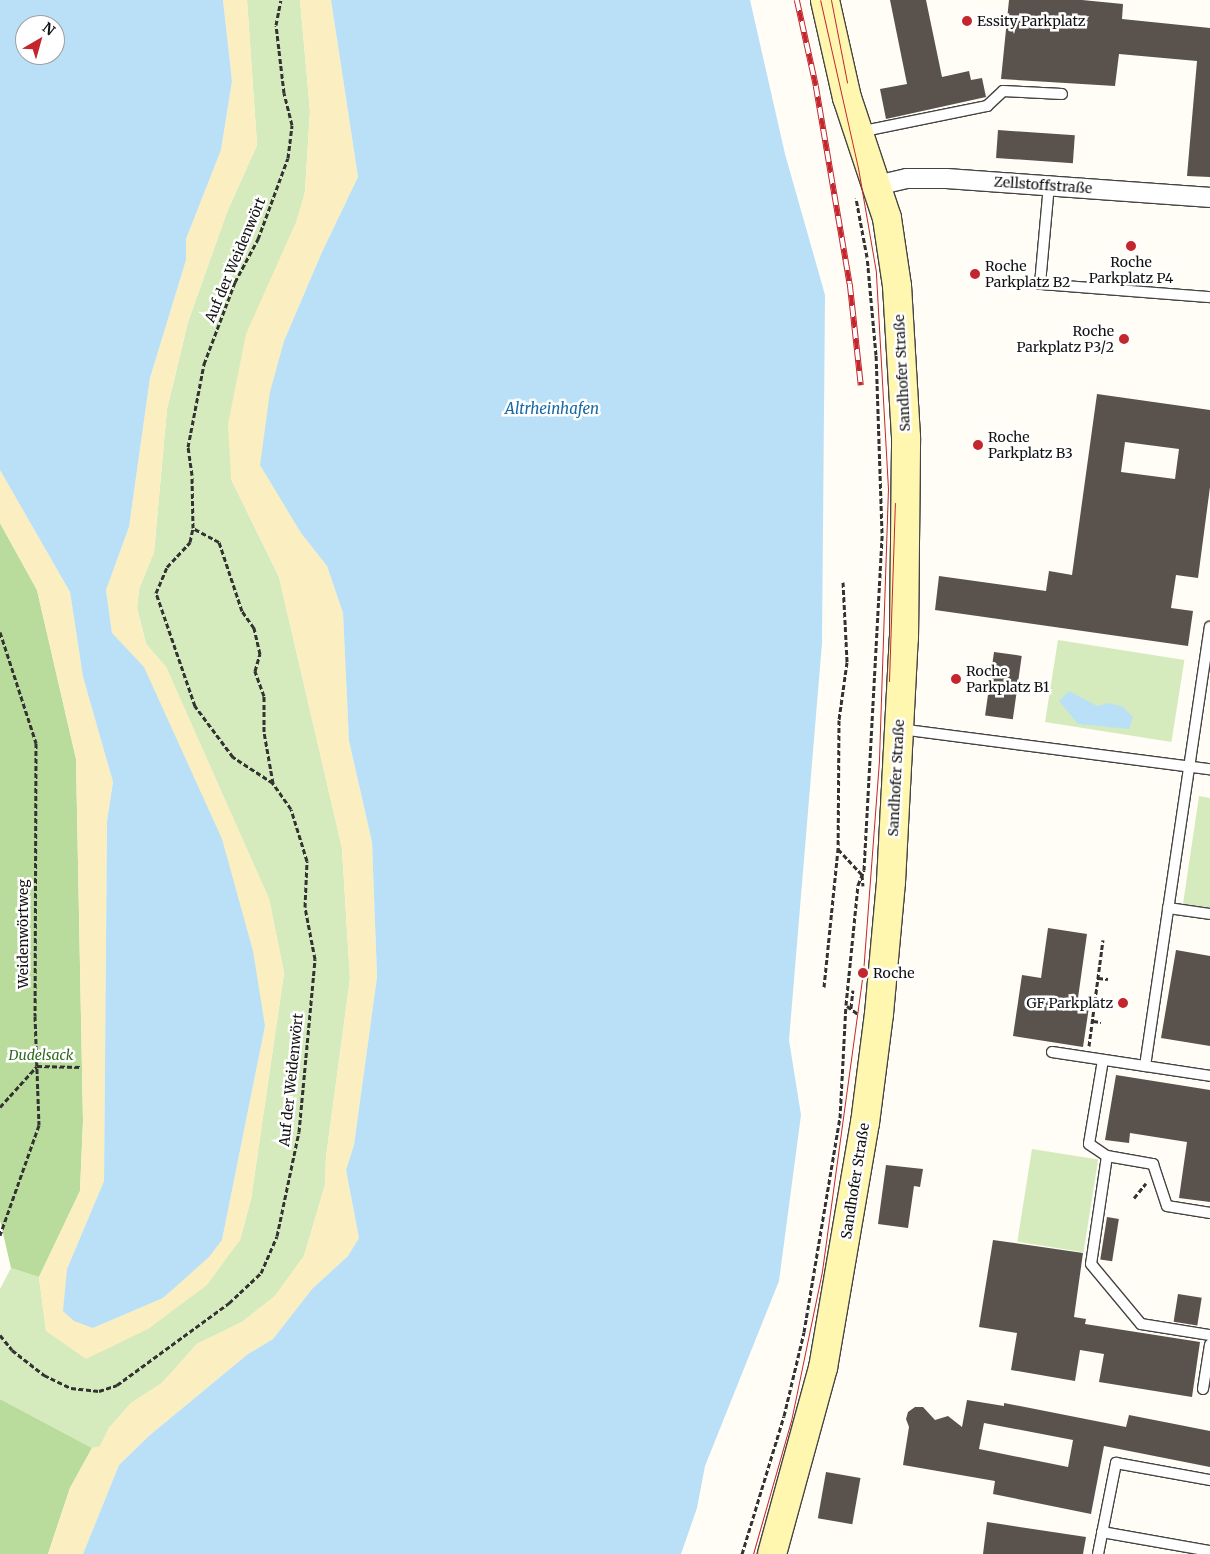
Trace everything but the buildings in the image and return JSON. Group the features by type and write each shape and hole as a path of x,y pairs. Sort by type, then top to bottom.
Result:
{"street":[{"name":"Sandhofer Straße","path":"772,1554 823,1368 865,1123 880,1004 904,628 906,437 897,286 887,218 866,190 858,132 825,0"},
{"name":"Zellstoffstraße","path":"866,190 906,178 946,178 1210,198"}],"lane":[{"path":"858,132 987,106 1004,91 1062,94"},
{"path":"1049,185 1040,284 1210,297"},
{"path":"1145,1066 1210,627"},
{"path":"899,729 1210,769"},
{"path":"1168,908 1210,914"},
{"path":"1052,1052 1210,1076"},
{"path":"1103,1060 1089,1144 1107,1156 1153,1164 1167,1206 1210,1213"},
{"path":"1107,1156 1090,1264 1141,1324 1210,1335"},
{"path":"1203,1389 1210,1350"},
{"path":"1098,1554 1116,1463 1210,1480"},
{"path":"1102,1532 1210,1551"}],"path":[{"name":"Auf der Weidenwört","path":"0,1336 12,1350 44,1375 71,1388 99,1391 117,1385 161,1355 229,1304 262,1273 277,1236 299,1132 315,959 305,907 307,861 291,809 273,783 233,756 195,706 156,593 167,567 190,542 193,528 192,475 188,448 204,364 236,282 258,239 288,158 292,125 284,93 276,25 281,0"},
{"path":"863,886 862,875 882,533 876,355 867,257 866,190"},
{"name":"Auf der Weidenwört","path":"193,528 219,542 242,611 254,628 260,654 254,671 264,696 264,732 273,783"},
{"path":"824,987 838,849 839,720 847,662 843,582"},
{"name":"Weidenwörtweg","path":"0,632 36,743 36,1066 39,1125 0,1235"},
{"path":"838,849 862,875"},
{"path":"742,1554 784,1416 804,1332 840,1118 846,1005 858,884 862,875"},
{"path":"1088,1058 1103,940"},
{"path":"1098,978 1108,979"},
{"path":"851,1009 853,990"},
{"path":"1092,1021 1101,1022"},
{"path":"0,1107 36,1066 81,1067"}],"green space":[{"path":"247,0 300,0 310,111 305,192 231,479 279,577 342,848 350,979 326,1157 325,1185 304,1256 275,1296 242,1322 197,1344 162,1383 131,1403 109,1428 100,1447 92,1448 0,1399 0,1289 11,1268 39,1277 46,1331 148,1329 240,1240 251,1199 284,973 269,899 166,667 146,644 137,608 139,589 154,552 167,409 188,322 227,212 257,145"},
{"name":"Dudelsack","path":"0,523 37,590 76,759 83,1121 80,1191 39,1277 11,1268 0,1220"},
{"path":"1058,640 1184,660 1171,742 1045,722"},
{"path":"1199,796 1210,798 1210,908 1183,904"},
{"path":"1032,1149 1098,1159 1083,1252 1017,1242"},
{"path":"0,1399 92,1448 70,1488 48,1554 0,1554"}],"sand":[{"path":"223,0 247,0 257,145 227,212 188,322 167,409 154,552 139,589 137,608 146,644 166,667 269,899 284,973 251,1199 240,1240 207,1285 148,1329 86,1359 46,1331 39,1277 80,1191 83,1121 76,759 37,590 0,523 0,470 70,592 83,677 113,782 107,821 104,1181 67,1269 93,1328 163,1298 222,1240 265,1026 125,649 112,633 106,590 129,527 150,378 186,260 186,239 221,150 232,81"},
{"path":"300,0 331,0 358,177 322,252 284,341 261,465 301,533 327,566 343,613 349,741 372,842 377,977 354,1145 346,1170 359,1238 348,1256 312,1289 273,1339 248,1354 150,1435 119,1465 83,1554 48,1554 70,1488 92,1448 100,1446 109,1428 131,1403 162,1383 197,1344 242,1322 275,1296 304,1256 325,1185 326,1157 350,979 342,848 279,577 231,479 228,424 246,334 296,222 305,192 310,111"}],"water":[{"path":"0,0 223,0 232,81 221,150 186,239 186,260 150,378 129,527 106,590 112,633 144,667 222,839 253,951 265,1026 222,1240 209,1257 163,1298 93,1328 74,1321 63,1311 67,1269 104,1181 107,821 113,782 83,677 70,592 0,470"},
{"name":"Altrheinhafen","path":"331,0 750,0 785,154 825,295 822,643 789,1040 801,1115 779,1281 705,1466 697,1508 681,1554 83,1554 119,1465 150,1435 248,1354 273,1339 312,1289 348,1256 359,1238 346,1170 354,1145 377,977 372,842 349,741 343,613 327,566 301,533 260,465 270,392 284,341 322,252 358,177"},
{"path":"1069,691 1097,706 1109,703 1123,707 1133,717 1129,729 1078,724 1059,701"}],"tram line":[{"path":"753,1554 791,1421 822,1271 863,973 879,759 888,489 876,272 858,168 820,0"},
{"path":"831,0 847,82"},
{"path":"889,681 895,503"}],"railway":[{"path":"797,0 816,86 850,284 861,385"}],"place":[{"name":"Essity Parkplatz","path":"967,21"},
{"name":"Roche Parkplatz P4","path":"1131,246"},
{"name":"Roche Parkplatz B2","path":"975,274"},
{"name":"Roche Parkplatz P3/2","path":"1124,339"},
{"name":"Roche Parkplatz B3","path":"978,445"},
{"name":"Roche Parkplatz B1","path":"956,679"},
{"name":"Roche","path":"863,973"},
{"name":"GF Parkplatz","path":"1123,1003"}]}
